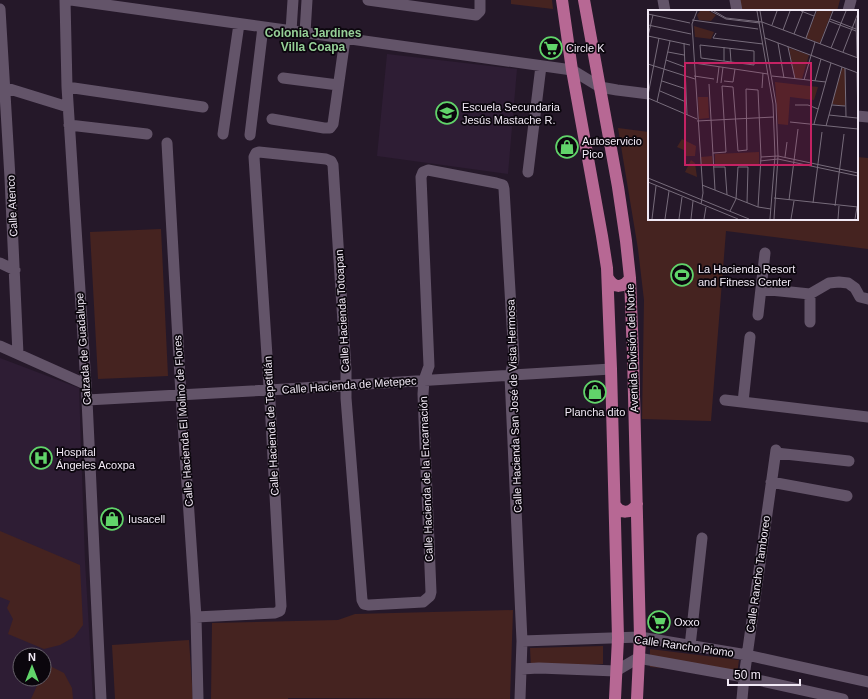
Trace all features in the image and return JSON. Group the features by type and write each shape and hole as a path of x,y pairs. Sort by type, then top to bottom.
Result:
{"main road":[{"name":"Avenida División del Norte","path":"562,0 572,70 602,236 608,278 618,638 615,699"},
{"name":"Avenida División del Norte","path":"584,0 618,187 630,278 640,637 637,699"},
{"path":"608,278 612,284 619,286 625,284 630,278"},
{"path":"609,301 618,294 625,294 631,298"},
{"path":"615,505 619,510 626,512 632,510 637,504"},
{"path":"615,526 620,521 627,519 635,522 637,526"}],"street":[{"name":"Calzada de Guadalupe","path":"65,0 68,107 87,400 101,699"},
{"path":"71,0 572,70 600,87 648,94"},
{"path":"292,31 293,0"},
{"path":"305,33 307,0"},
{"path":"370,0 427,4 476,15 480,11 480,0"},
{"path":"663,0 665,10"},
{"path":"735,0 737,10"},
{"path":"848,10 851,0"},
{"name":"Calle Atenco","path":"0,10 5,176 14,270 18,354"},
{"path":"223,134 239,24"},
{"path":"250,135 263,27"},
{"path":"272,119 330,128 333,124 345,38"},
{"path":"528,172 541,66"},
{"path":"282,78 338,86"},
{"path":"3,87 68,107"},
{"path":"67,87 203,107"},
{"path":"858,116 868,118"},
{"path":"69,125 147,134"},
{"name":"Calle Hacienda El Molino de Flores","path":"167,143 181,395 196,616 198,699"},
{"name":"Calle Hacienda Totoapan","path":"254,157 256,153 259,152 326,159 331,161 333,165 346,370 346,398 362,600"},
{"name":"Calle Hacienda de Tepetitlán","path":"196,616 275,613 280,611 282,606 270,390 254,157"},
{"name":"Calle Hacienda San José de Vista Hermosa","path":"423,172 428,170 503,185 504,189 514,359 510,376 522,641 520,699"},
{"name":"Calle Hacienda de la Encarnación","path":"362,600 364,604 369,605 423,602 430,596 431,592 423,394 424,380 429,366 421,177 423,172"},
{"path":"758,315 765,253"},
{"path":"0,263 14,270"},
{"path":"761,289 810,294 829,283 839,282 848,283 856,288 860,297 868,299"},
{"path":"810,294 810,322"},
{"path":"743,402 750,337"},
{"path":"0,346 86,384"},
{"name":"Calle Hacienda de Metepec","path":"87,400 611,369"},
{"path":"726,400 868,417"},
{"name":"Calle Rancho Tamboreo","path":"742,699 776,451 849,461"},
{"path":"771,482 847,496"},
{"path":"690,646 702,538"},
{"name":"Calle Rancho Piomo","path":"522,641 640,637 747,655 868,682"},
{"name":"Calle Rancho Piomo","path":"616,671 638,658 744,677 843,699"},
{"path":"521,669 540,668 616,671"}],"shaded area":[{"path":"511,0 552,0 553,9 511,4"},
{"path":"739,0 840,0 837,10 741,10"},
{"name":"Escuela Secundaria Jesús Mastache R.","path":"387,54 517,69 508,174 377,156"},
{"name":"La Hacienda Resort and Fitness Center","path":"618,128 648,132 648,220 858,220 858,157 868,158 868,249 726,231 711,421 642,419 644,300 638,249"},
{"path":"161,229 168,376 98,379 90,232"},
{"path":"0,358 79,388 85,561 93,699 0,699"},
{"path":"0,531 80,565 83,625 74,637 60,645 52,647 39,647 8,634 13,619 7,608 10,601 0,597"},
{"path":"513,610 510,699 211,699 212,623 338,620 355,614"},
{"path":"189,640 193,699 115,699 112,645"},
{"path":"603,646 603,664 531,668 530,648"},
{"path":"650,649 739,660 737,674 650,667"},
{"path":"52,667 64,673 72,688 73,699 31,699 36,687 52,687"}],"place":[{"name":"Circle K","path":"551,48"},
{"name":"Escuela Secundaria Jesús Mastache R.","path":"447,113"},
{"name":"Autoservicio Pico","path":"567,147"},
{"name":"La Hacienda Resort and Fitness Center","path":"682,275"},
{"name":"Plancha dito","path":"595,392"},
{"name":"Hospital Ángeles Acoxpa","path":"41,458"},
{"name":"Iusacell","path":"112,519"},
{"name":"Oxxo","path":"659,622"}],"district":[{"name":"Colonia Jardines Villa Coapa","path":"313,40"}]}
